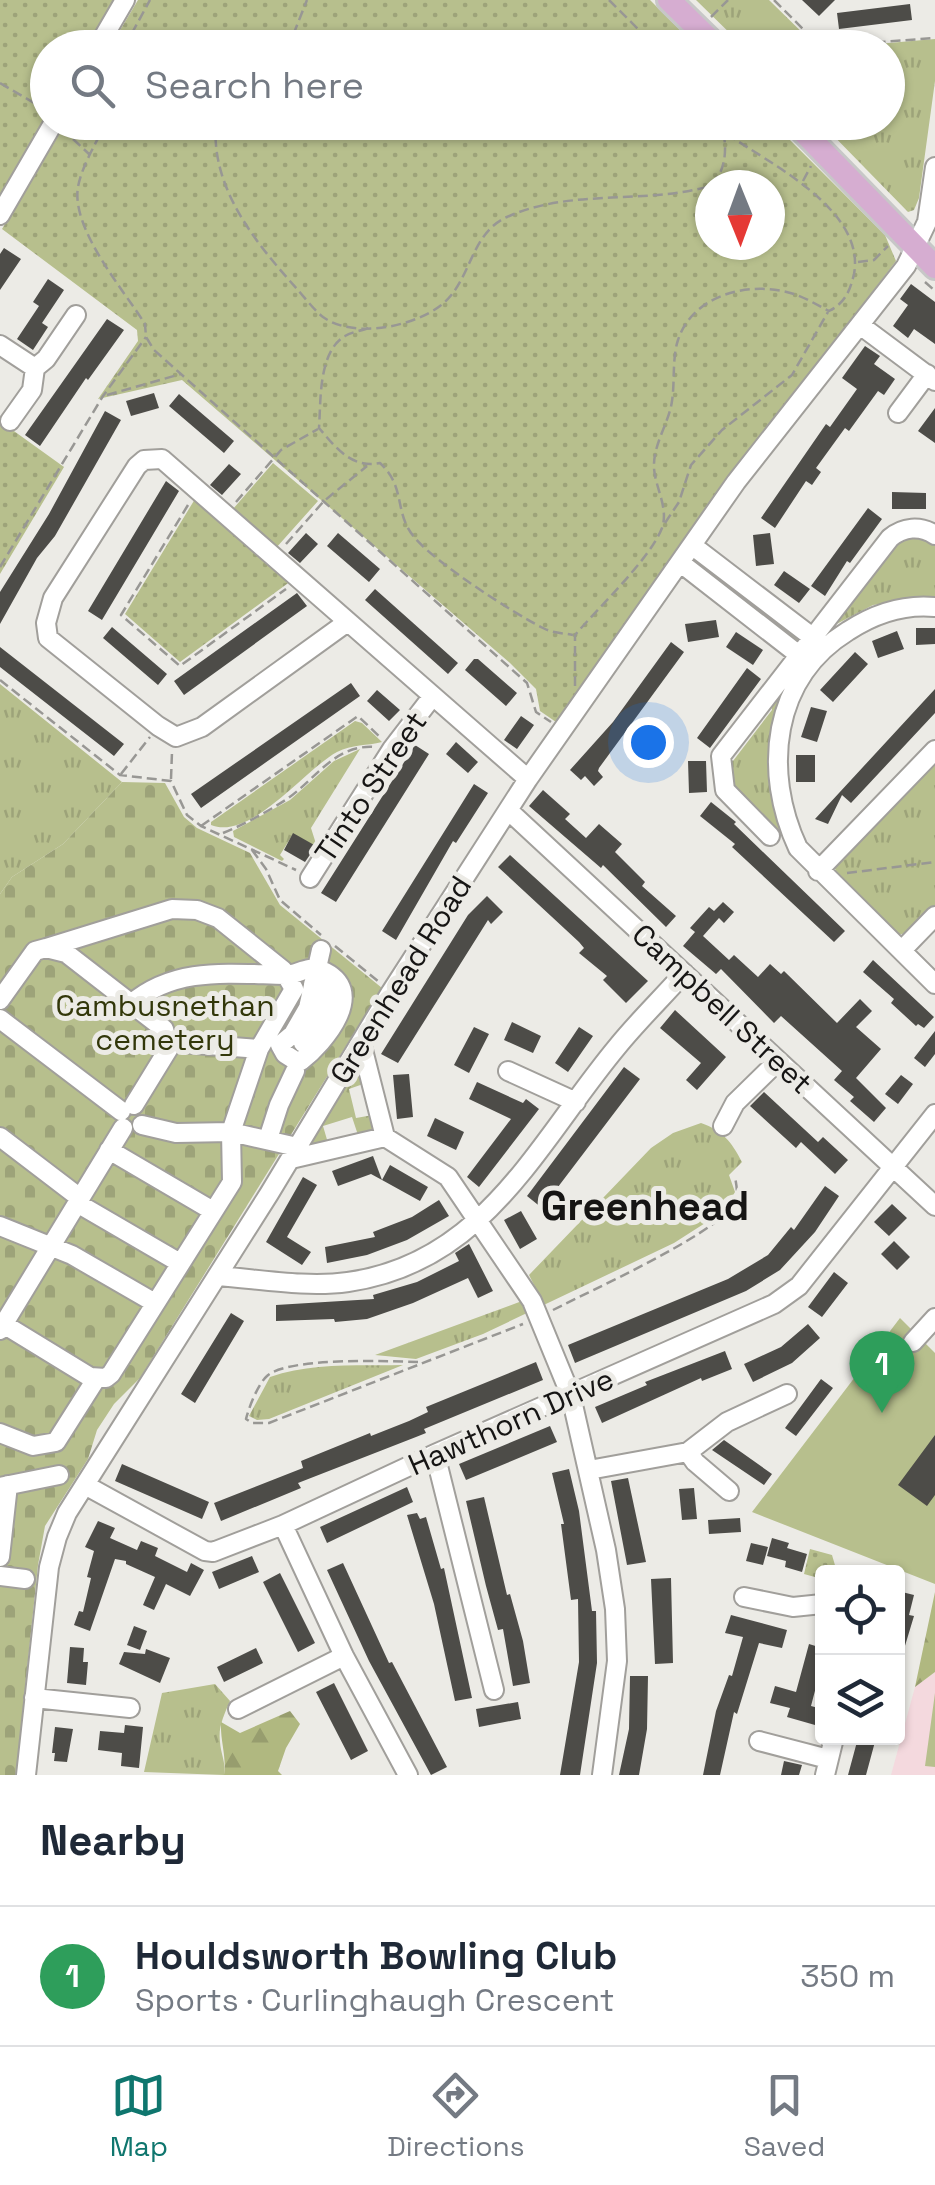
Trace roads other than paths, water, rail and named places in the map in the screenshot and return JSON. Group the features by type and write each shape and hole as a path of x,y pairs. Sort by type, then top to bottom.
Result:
{"main road":[{"path":"669,0 700,30"},
{"path":"811,140 935,267"}],"street":[{"path":"108,30 125,0"},
{"path":"1,214 55,140"},
{"name":"Greenhead Road","path":"26,1775 53,1552 67,1513 528,779 736,482 916,248 927,222 935,167"},
{"path":"10,422 32,390 36,368 76,315"},
{"path":"860,325 931,378 898,413"},
{"path":"0,345 36,368"},
{"path":"346,622 202,726 176,737 48,638 46,623 53,598 136,466 153,457 162,459 528,779"},
{"path":"770,836 725,790 720,756 819,642 900,530 927,530 935,535"},
{"path":"694,546 819,642"},
{"path":"682,564 804,658"},
{"path":"819,642 886,612 935,606"},
{"path":"804,658 785,712 777,752 785,820 798,848 820,873 935,984"},
{"name":"Tinto Street","path":"310,878 392,748 432,697"},
{"path":"820,873 935,750"},
{"name":"Campbell Street","path":"508,810 935,1206"},
{"path":"0,1000 35,951 185,908 218,918 289,976 294,989 259,1049 231,1132 232,1182 106,1378 96,1379 1,1325 164,1060 168,1042 164,1029 66,953 46,948"},
{"path":"903,949 935,916"},
{"path":"131,1004 145,992 181,978 238,973 333,975 362,993"},
{"path":"217,1276 347,1282 422,1260 446,1248 509,1188 617,1047 684,973"},
{"path":"268,1140 300,1054 327,1008 323,988 333,975"},
{"path":"300,1054 335,1026 333,975"},
{"path":"0,1019 130,1117 176,1133 231,1132 268,1140 294,1153 385,1137 448,1176 538,1318 570,1396 606,1550 617,1661 602,1775"},
{"path":"168,1042 259,1049"},
{"path":"361,1042 385,1137"},
{"path":"722,1126 735,1103 778,1061"},
{"path":"508,1071 576,1102"},
{"name":"Hawthorn Drive","path":"85,1484 214,1552 283,1525 774,1304 799,1286 935,1114"},
{"path":"0,1137 78,1200 180,1263"},
{"path":"109,1150 213,1211"},
{"path":"0,1226 51,1245 155,1304"},
{"path":"912,1342 935,1318"},
{"path":"0,1433 34,1446 56,1442 96,1379"},
{"path":"589,1470 688,1452 727,1422 787,1394"},
{"path":"688,1452 730,1491"},
{"path":"435,1454 494,1690"},
{"path":"0,1557 4,1486 58,1476"},
{"path":"283,1525 344,1656 408,1775"},
{"path":"0,1576 26,1580"},
{"path":"744,1597 793,1607 815,1605"},
{"path":"238,1709 344,1656"},
{"path":"34,1698 130,1708"},
{"path":"758,1741 827,1767"}],"place":[{"name":"Houldsworth Bowling Club","path":"882,1413"}],"district":[{"name":"Greenhead","path":"645,1206"}],"park label":[{"name":"Cambusnethan cemetery","path":"165,1023"}]}
